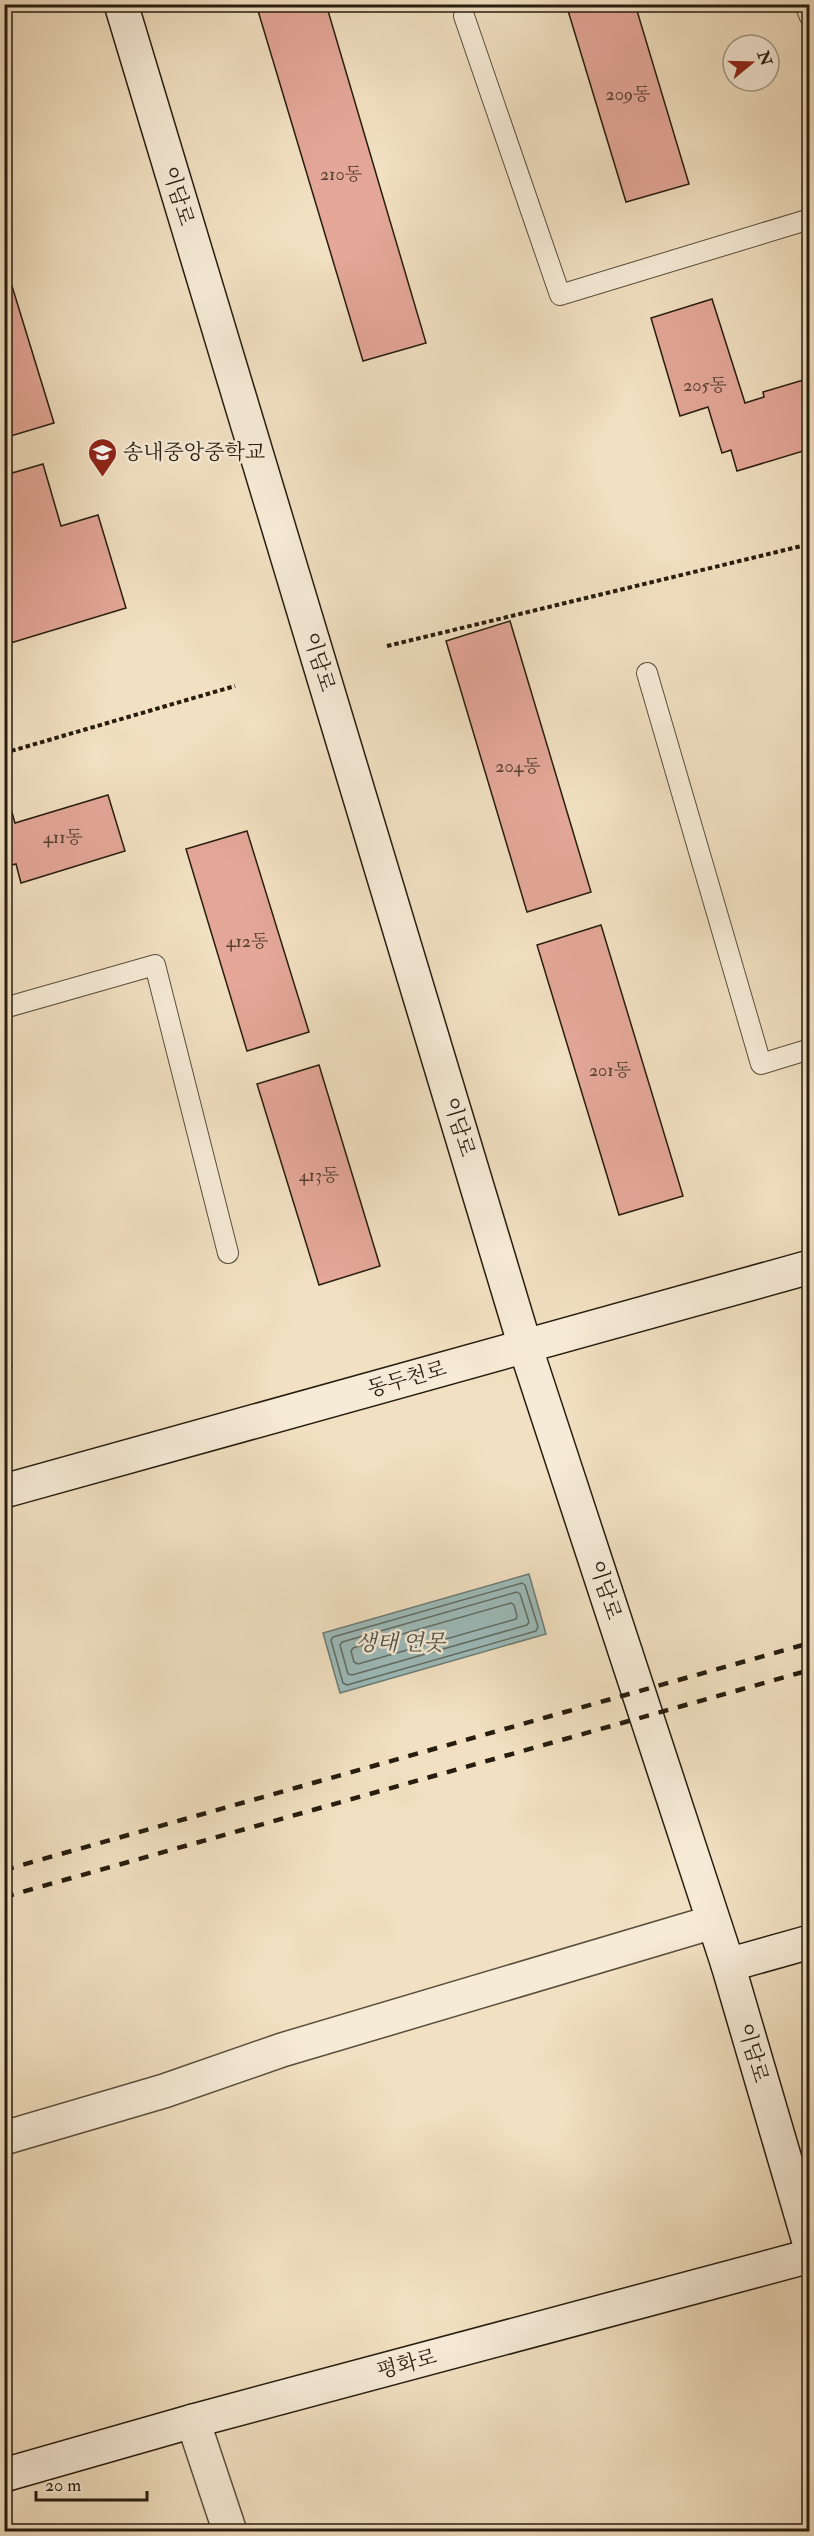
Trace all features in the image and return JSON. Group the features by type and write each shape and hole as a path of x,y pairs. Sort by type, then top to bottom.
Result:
{"street":[{"name":"이담로","path":"121,4 525,1346 728,1965 810,2245"},
{"name":"동두천로","path":"4,1491 810,1267"},
{"path":"4,2139 164,2091 282,2050 713,1922"},
{"path":"728,1965 810,1942"},
{"name":"평화로","path":"4,2475 193,2421 810,2256"},
{"path":"193,2421 230,2532"}],"lane":[{"path":"805,4 810,17"},
{"path":"464,16 560,295 810,219"},
{"path":"647,673 761,1064 810,1049"},
{"path":"4,1008 154,965 228,1253"}],"path":[{"path":"387,646 810,544"},
{"path":"4,753 235,686"}],"water":[{"name":"생태 연못","path":"529,1574 546,1634 340,1693 323,1633"}],"building":[{"path":"256,4 326,4 426,343 363,361"},
{"path":"566,4 635,4 689,184 626,202"},
{"path":"4,260 54,423 4,438"},
{"path":"712,299 745,403 764,397 763,392 810,378 810,449 737,471 731,450 722,453 708,407 680,416 651,318"},
{"path":"4,448 12,473 43,464 61,526 98,515 126,608 4,645"},
{"path":"510,621 591,892 527,912 446,641"},
{"path":"108,795 125,851 21,883 16,864 4,867 4,803 9,802 15,823"},
{"path":"247,831 309,1032 247,1051 186,849"},
{"path":"601,925 683,1196 619,1215 537,945"},
{"path":"319,1065 380,1266 319,1285 257,1084"},
{"path":"4,1342 12,1366 4,1368"}],"railway":[{"path":"4,1870 810,1643"},
{"path":"4,1897 810,1670"}],"place":[{"name":"송내중앙중학교","path":"102,478"}]}
